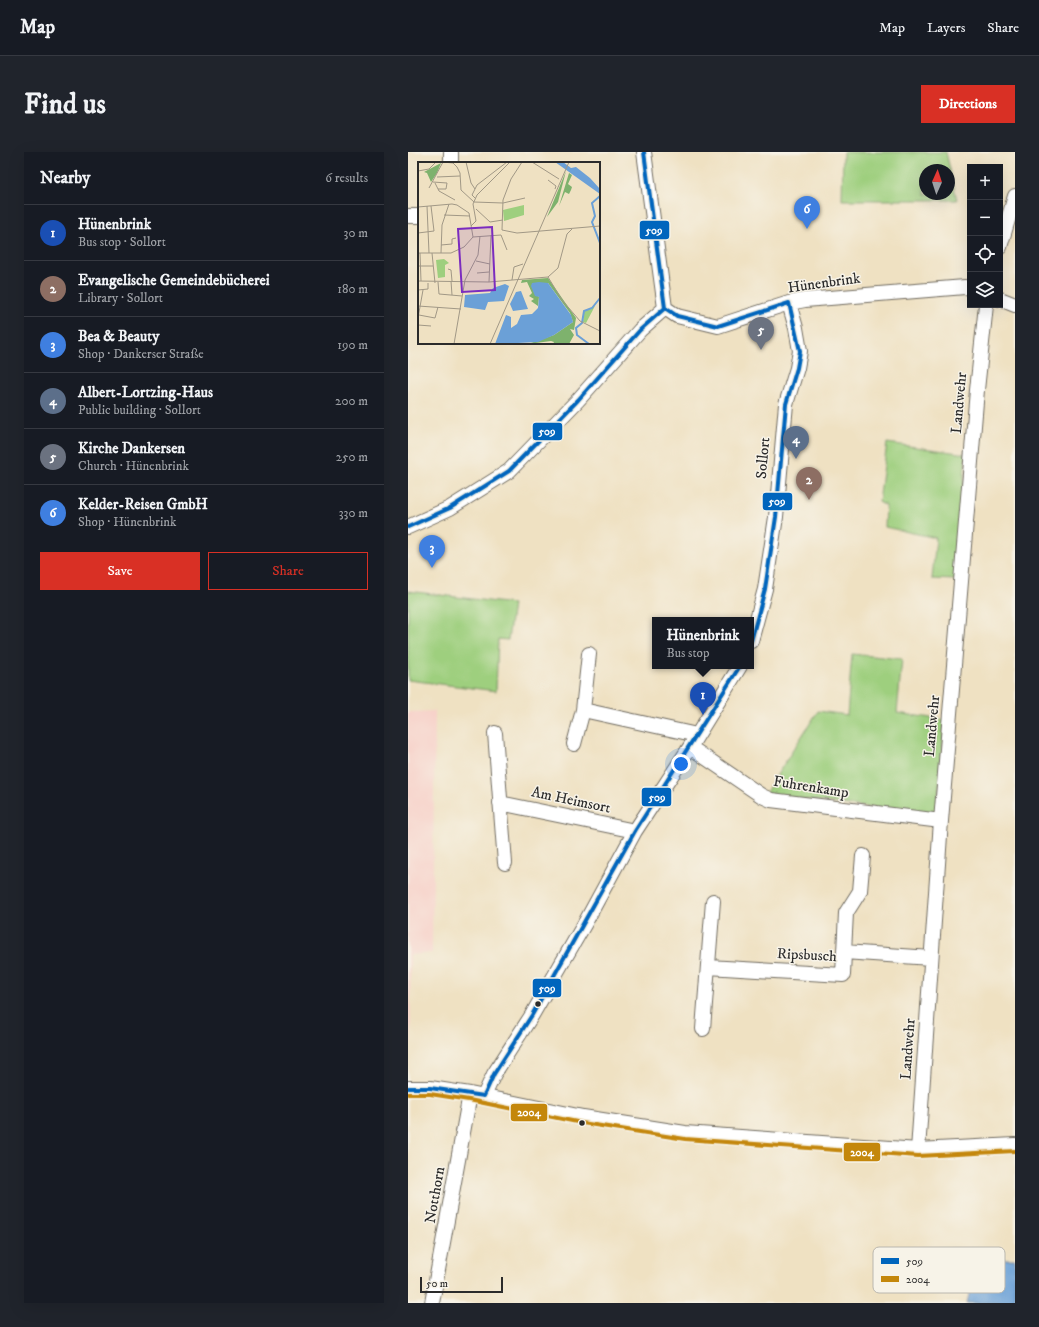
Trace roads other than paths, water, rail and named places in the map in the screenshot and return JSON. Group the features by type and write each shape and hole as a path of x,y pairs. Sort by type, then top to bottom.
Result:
{"street":[{"path":"408,527 450,508 509,471 578,400 640,330 665,308 644,152"},
{"path":"1003,237 1015,196"},
{"name":"Hünenbrink","path":"665,308 676,316 718,326 789,303 834,296 967,286"},
{"path":"1003,300 1015,305"},
{"name":"Sollort","path":"754,630 765,589 776,517 786,404 797,368 800,351 796,328 789,303"},
{"name":"Landwehr","path":"918,1150 941,821 977,390 986,308"},
{"path":"574,744 583,710 589,654"},
{"path":"477,1095 494,1074 532,1015 586,922 635,831 694,741 738,669"},
{"path":"583,710 694,741"},
{"path":"495,733 505,864"},
{"name":"Fuhrenkamp","path":"694,741 762,796 771,800 941,821"},
{"name":"Am Heimsort","path":"500,803 635,831"},
{"path":"844,952 846,913 860,891 863,856"},
{"path":"703,1029 713,901"},
{"name":"Ripsbusch","path":"708,967 843,975 844,952 931,958"},
{"path":"408,1088 430,1088 477,1095 583,1117 685,1133 918,1150 1015,1145"},
{"name":"Notthorn","path":"432,1303 477,1095"}],"water":[{"path":"1005,1259 1015,1259 1015,1303 967,1303 969,1293 1005,1293"}],"place":[{"name":"Kelder-Reisen GmbH","path":"807,229"},
{"name":"Kirche Dankersen","path":"761,350"},
{"name":"Albert-Lortzing-Haus","path":"796,459"},
{"name":"Evangelische Gemeindebücherei","path":"809,500"},
{"name":"Bea & Beauty","path":"432,568"},
{"name":"Hünenbrink","path":"703,715"}]}
